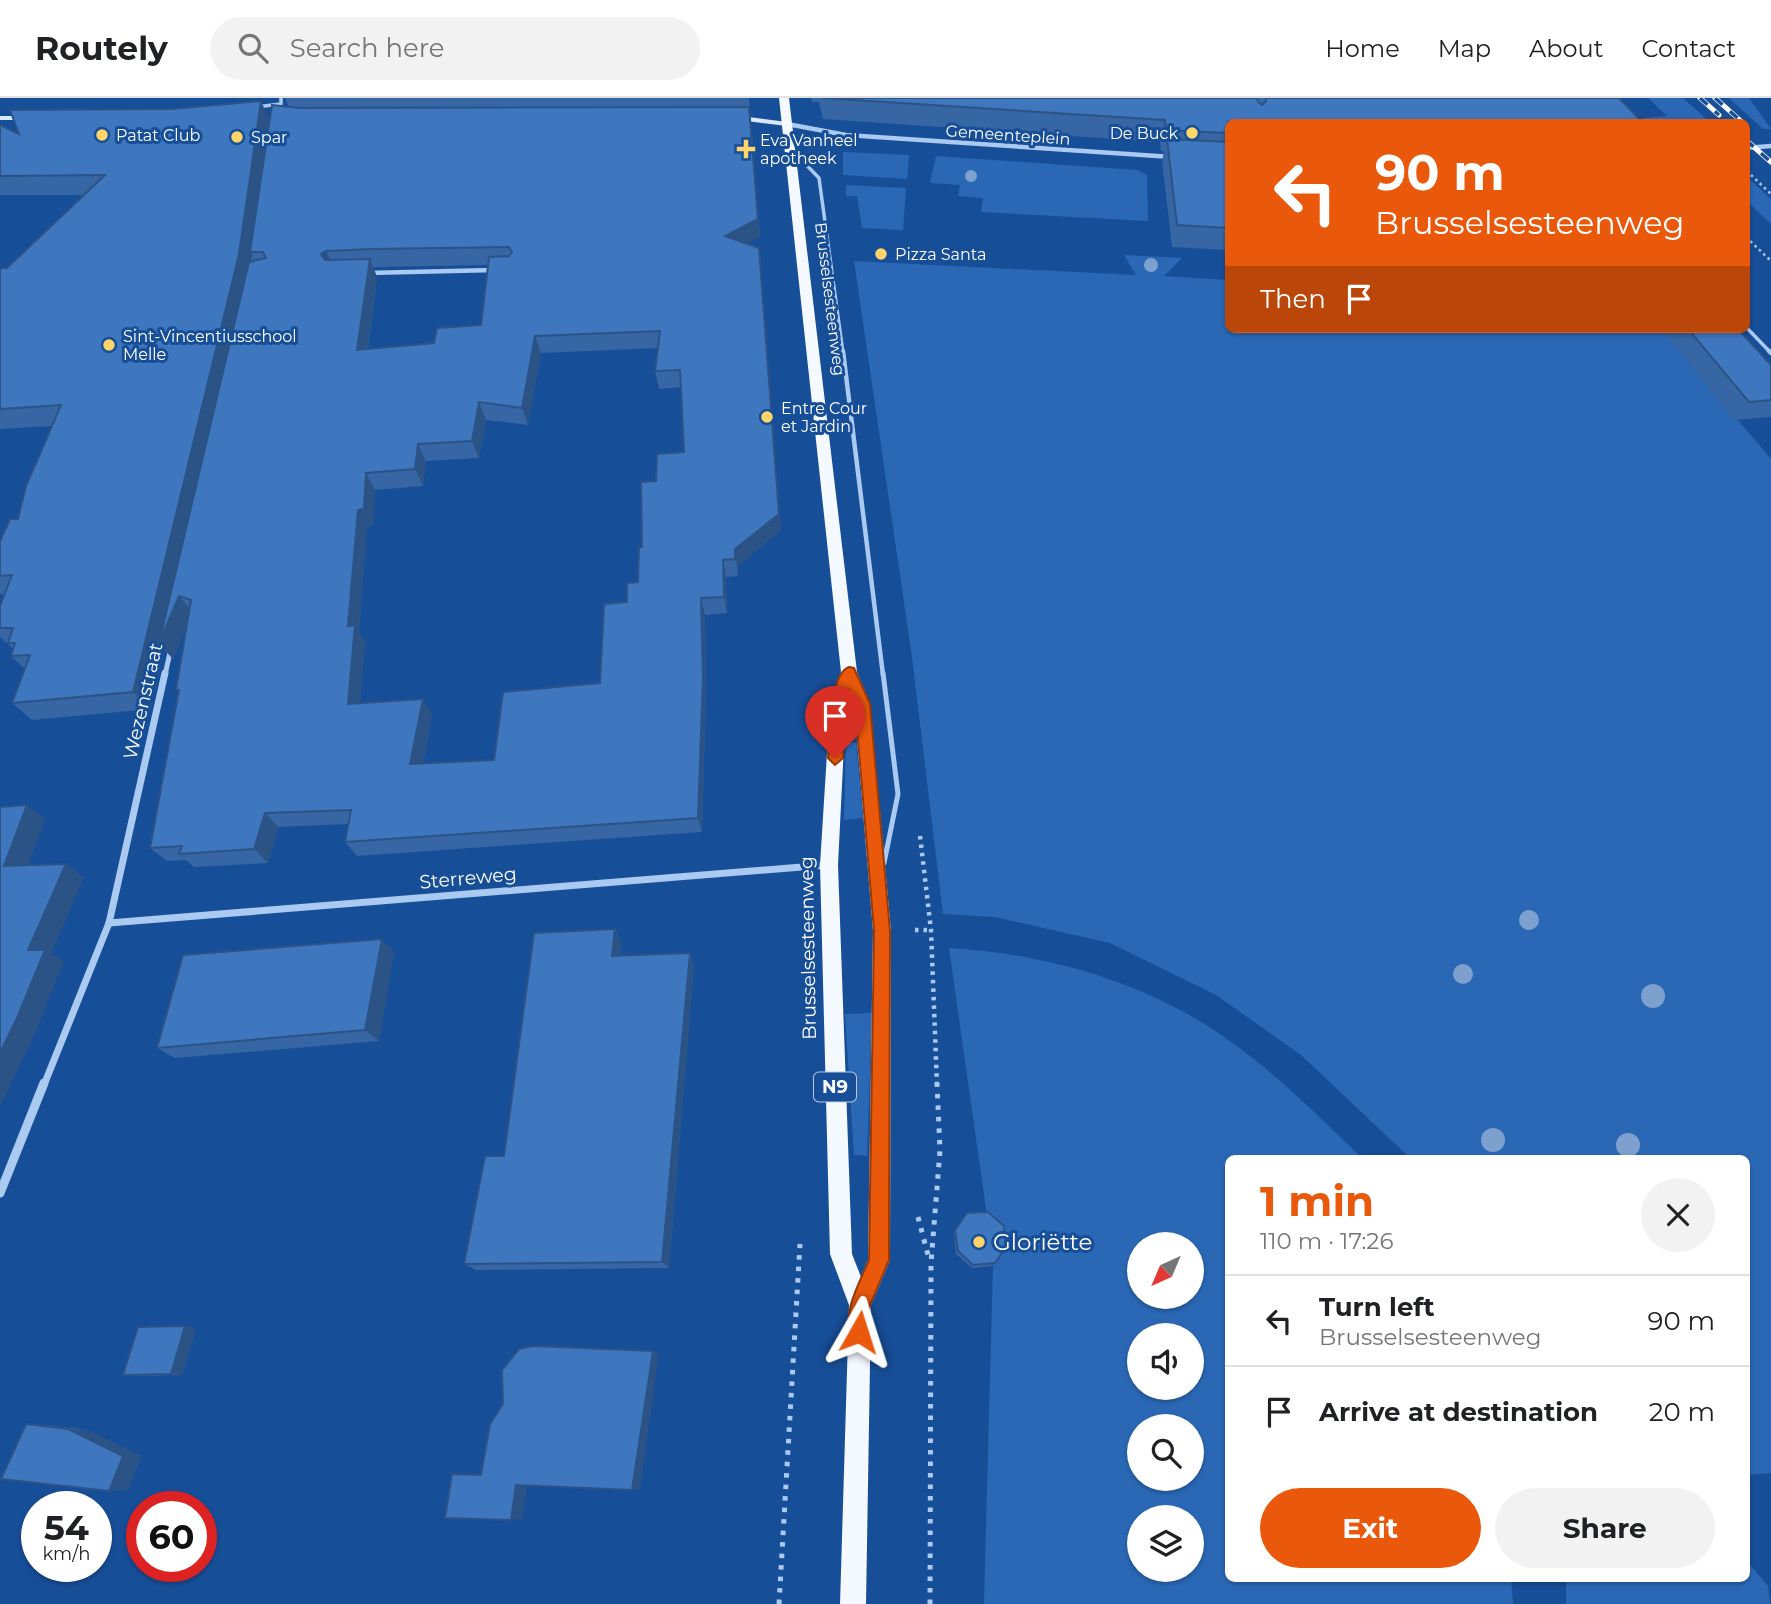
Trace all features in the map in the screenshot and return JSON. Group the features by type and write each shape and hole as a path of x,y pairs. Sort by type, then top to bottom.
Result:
{"main road":[{"name":"Brusselsesteenweg","path":"784,98 849,672 862,704 882,931 879,1260 860,1305 853,1604"},
{"path":"249,112 267,116"},
{"path":"727,117 787,124"},
{"path":"0,118 37,118"},
{"name":"Brusselsesteenweg","path":"849,672 838,705 829,865 841,1254 860,1305"}],"street":[{"path":"249,112 281,104 281,98"},
{"name":"Gemeenteplein","path":"787,124 846,135 1180,158"},
{"path":"1750,148 1771,146"},
{"path":"362,273 500,270"},
{"name":"Wezenstraat","path":"0,1193 109,923 172,641"},
{"name":"Sterreweg","path":"109,923 829,865"}],"lane":[{"path":"789,147 820,178 898,794 879,887"},
{"path":"1750,331 1771,353"}],"path":[{"path":"1750,174 1771,194"},
{"path":"1750,241 1771,261"},
{"path":"930,1604 930,1263 940,1150 932,930"},
{"path":"779,1604 800,1295 800,1239"}],"shaded area":[{"path":"1648,98 1683,98 1707,119 1643,118 1667,116"},
{"path":"1729,98 1749,98 1771,129 1763,129"},
{"path":"843,152 909,155 907,179 843,175"},
{"path":"936,156 1137,170 1147,175 1148,221 981,212 983,198 958,196 960,185 930,183"},
{"path":"1750,180 1771,199 1771,224 1750,204"},
{"path":"846,185 906,188 903,230 862,228 857,196 846,196"},
{"path":"1124,255 1182,258 1164,276 1225,280 1225,333 1664,333 1771,459 1771,1473 1750,1475 1750,1155 1407,1155 1301,1055 1216,995 1110,943 995,917 943,914 912,657 854,261 1136,275"},
{"path":"846,743 856,743 863,818 844,820"},
{"path":"949,948 1015,955 1081,970 1113,980 1174,1007 1225,1037 1246,1053 1287,1087 1359,1155 1225,1155 1225,1582 1511,1582 1513,1604 984,1604 993,1266 1004,1250 987,1216"},
{"path":"872,1013 867,1156 854,1155 845,1014"},
{"path":"1750,1565 1768,1586 1770,1604 1566,1604 1566,1582 1750,1582"}],"building":[{"path":"823,98 1257,98 1262,105 1266,98 1619,98 1639,119 1225,119 1225,133 1166,130 1165,120"},
{"path":"261,101 239,254 133,692 12,703 30,655 11,656 15,643 8,643 13,628 0,628 0,606 12,575 0,576 0,541 10,519 18,519 26,486 61,405 0,409 0,268 7,268 105,175 0,176 0,125 19,134 10,110 171,109"},
{"path":"272,105 299,108 749,107 758,219 725,236 759,248 779,514 735,549 735,559 723,560 724,597 701,598 703,677 698,818 345,842 351,810 265,813 254,849 179,854 182,846 150,848 179,690 176,690 191,600 179,596 159,643 249,262 266,258 263,252 250,252","holes":["509,247 512,252 509,256 489,257 481,325 437,328 434,343 357,350 370,259 325,260 321,254 326,251 371,249","660,331 655,371 680,370 684,452 657,454 656,481 641,482 642,547 639,547 638,582 627,583 627,602 604,604 600,683 503,692 494,760 410,764 423,699 348,704 355,625 348,626 358,510 364,509 366,473 415,469 418,444 472,441 479,402 522,408 535,336"]},
{"path":"1167,139 1225,142 1225,228 1177,225"},
{"path":"1691,333 1742,333 1771,365 1771,400 1749,402"},
{"path":"27,805 4,866 66,864 28,950 45,950 0,1053 0,807"},
{"path":"615,929 612,956 690,953 662,1262 464,1264 485,1156 504,1156 534,933"},
{"path":"382,939 365,1030 157,1048 183,955"},
{"name":"Gloriëtte","path":"988,1212 1004,1226 1006,1247 995,1263 973,1265 958,1251 955,1230 967,1213"},
{"path":"185,1326 171,1374 123,1375 138,1327"},
{"path":"533,1346 653,1351 632,1490 516,1485 511,1520 445,1518 452,1474 481,1475 490,1424 503,1404 502,1370 519,1349"},
{"path":"26,1424 68,1429 123,1456 109,1491 1,1479"}],"railway":[{"path":"1700,98 1719,115"},
{"path":"1715,98 1739,119"},
{"path":"1750,144 1771,162"}],"place":[{"name":"De Buck","path":"1192,133"},
{"name":"Patat Club","path":"102,135"},
{"name":"Spar","path":"237,137"},
{"name":"Eva Vanheel apotheek","path":"746,149"},
{"name":"Pizza Santa","path":"881,254"},
{"name":"Sint-Vincentiusschool Melle","path":"109,345"},
{"name":"Entre Cour et Jardin","path":"767,417"},
{"name":"Gloriëtte","path":"979,1242"}],"route":[{"path":"835,758 838,705 849,672 862,704 882,931 879,1260 860,1305 859,1332"}]}
